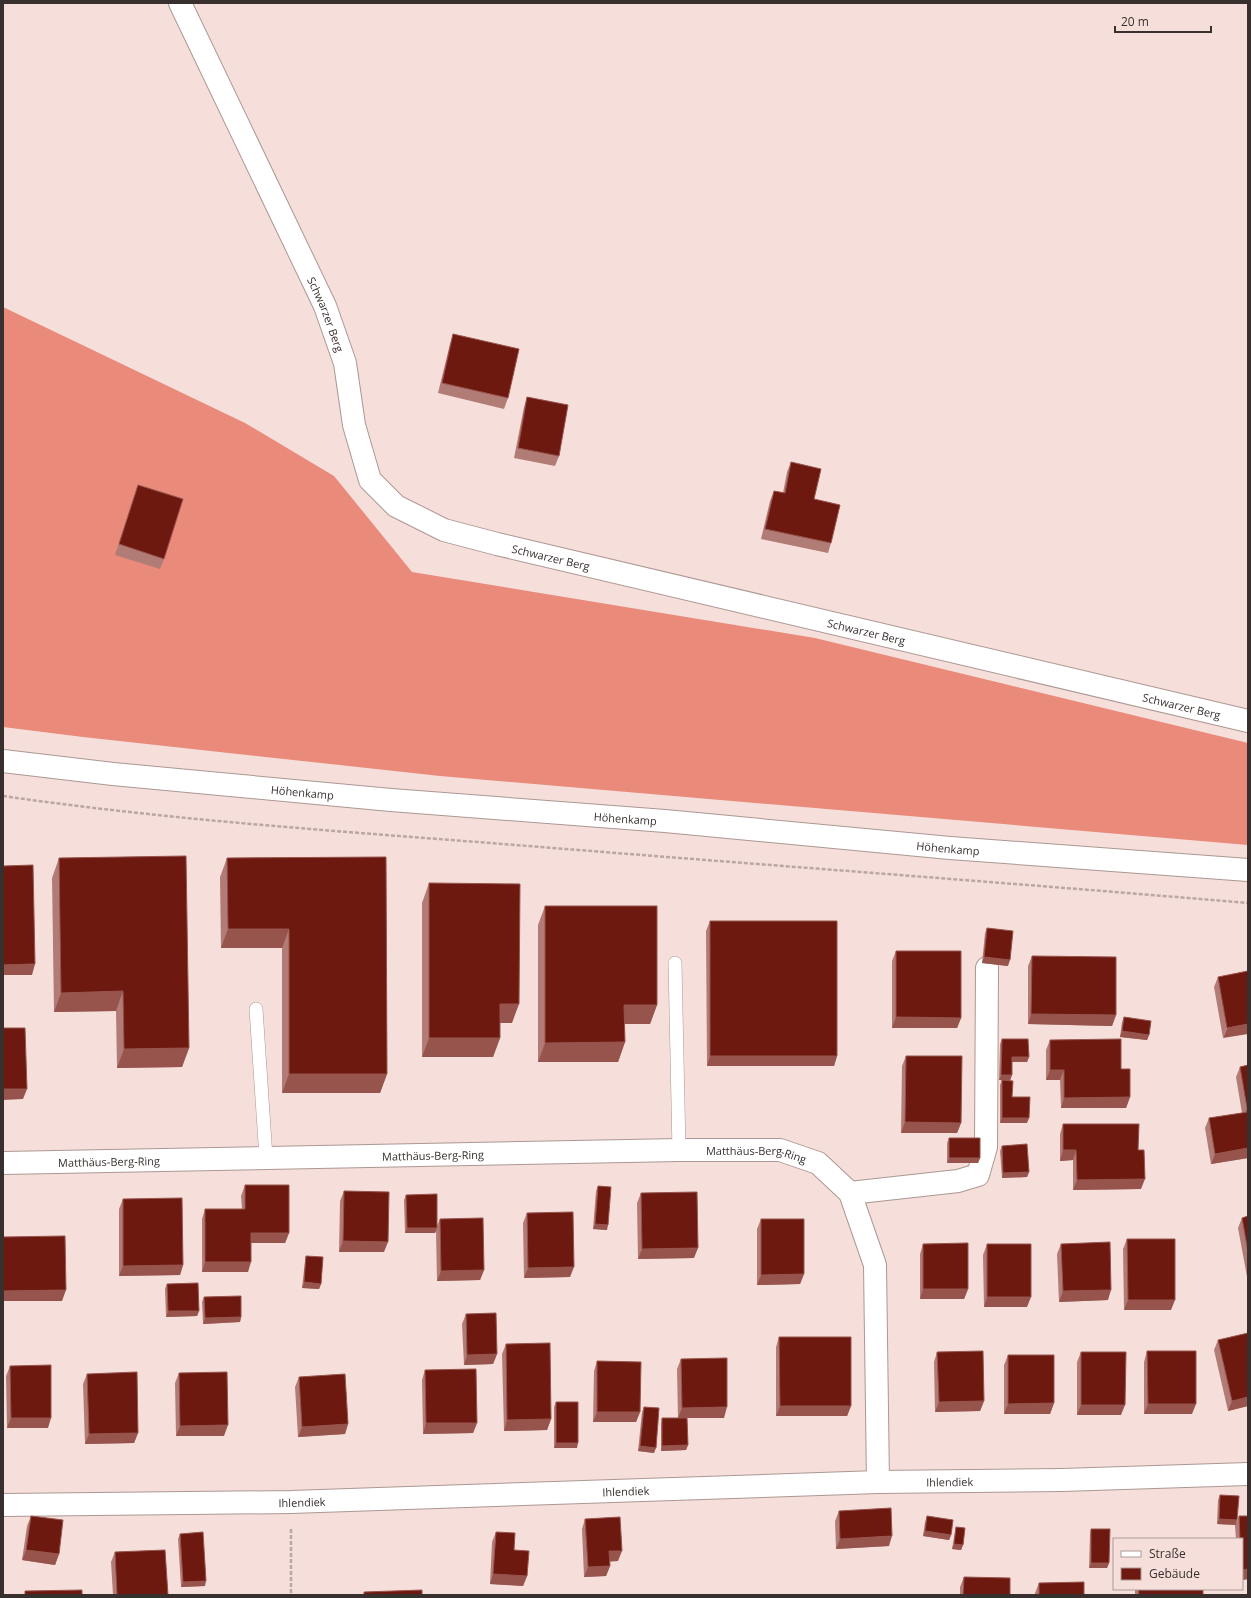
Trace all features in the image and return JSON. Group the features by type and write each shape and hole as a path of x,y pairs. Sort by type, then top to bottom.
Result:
{"street":[{"name":"Schwarzer Berg","path":"180,3 325,306 345,363 354,425 370,480 396,506 444,530 497,544 1248,721"},
{"name":"Höhenkamp","path":"3,761 121,775 391,800 666,821 950,848 1248,870"},
{"path":"850,1192 958,1181 978,1175 986,1147 987,968"},
{"name":"Matthäus-Berg-Ring","path":"3,1163 679,1150 780,1150 818,1162 850,1192 875,1265 878,1482"},
{"name":"Ihlendiek","path":"3,1505 291,1502 878,1482 1062,1480 1248,1474"}],"lane":[{"path":"675,963 679,1150"},
{"path":"256,1009 266,1158"}],"path":[{"path":"3,796 86,808 364,833 949,878 1248,903"},
{"path":"291,1502 291,1595"}],"shaded area":[{"path":"3,307 245,423 334,476 412,572 815,638 1248,743 1248,845 440,776 3,727"}],"building":[{"path":"453,334 519,349 508,398 442,383"},
{"path":"527,397 568,405 559,456 518,448"},
{"path":"791,462 821,469 814,499 840,505 831,543 765,529 774,491 785,493"},
{"path":"138,485 183,499 164,559 119,544"},
{"path":"186,856 189,1048 124,1049 123,991 61,993 59,858"},
{"path":"386,857 387,1074 289,1074 289,929 228,929 227,858"},
{"path":"33,865 35,964 3,965 3,866"},
{"path":"429,883 520,884 519,1004 500,1004 500,1038 429,1038"},
{"path":"545,906 657,906 657,1005 624,1005 625,1042 545,1043"},
{"path":"710,921 837,921 837,1056 710,1056"},
{"path":"987,928 1013,931 1010,960 984,957"},
{"path":"896,951 961,951 961,1018 896,1017"},
{"path":"1032,956 1116,957 1116,1015 1031,1014"},
{"path":"1248,971 1248,1024 1227,1028 1218,977"},
{"path":"1124,1017 1151,1021 1149,1035 1122,1031"},
{"path":"3,1028 25,1028 27,1089 3,1089"},
{"path":"1002,1039 1028,1039 1029,1057 1012,1057 1012,1075 1001,1075"},
{"path":"1121,1039 1121,1069 1130,1069 1130,1097 1064,1098 1064,1070 1050,1070 1050,1040"},
{"path":"906,1056 962,1056 961,1123 905,1122"},
{"path":"1248,1065 1248,1107 1247,1108 1240,1067"},
{"path":"1002,1080 1013,1081 1012,1097 1030,1097 1029,1118 1002,1118"},
{"path":"1248,1112 1248,1148 1215,1154 1209,1118"},
{"path":"1063,1124 1139,1124 1138,1150 1144,1150 1145,1179 1077,1180 1076,1150 1063,1150"},
{"path":"949,1138 980,1138 980,1158 949,1158"},
{"path":"1027,1144 1029,1172 1003,1173 1002,1146"},
{"path":"245,1185 289,1185 289,1233 251,1233 251,1262 205,1262 205,1209 245,1209"},
{"path":"598,1186 611,1187 608,1225 595,1224"},
{"path":"344,1191 389,1192 388,1242 343,1241"},
{"path":"697,1192 698,1248 642,1249 641,1193"},
{"path":"437,1194 437,1228 407,1228 406,1195"},
{"path":"182,1198 183,1265 123,1266 123,1199"},
{"path":"573,1212 574,1267 528,1268 527,1213"},
{"path":"1248,1216 1248,1252 1242,1218"},
{"path":"483,1218 484,1270 441,1271 440,1219"},
{"path":"761,1219 804,1219 804,1274 761,1275"},
{"path":"65,1236 66,1290 3,1291 3,1237"},
{"path":"1127,1239 1175,1239 1175,1300 1128,1300"},
{"path":"1110,1242 1111,1290 1063,1291 1061,1244"},
{"path":"968,1243 968,1289 923,1289 923,1244"},
{"path":"987,1244 1031,1244 1031,1297 987,1297"},
{"path":"306,1256 323,1257 321,1284 304,1282"},
{"path":"198,1283 199,1311 168,1311 167,1284"},
{"path":"241,1296 241,1317 205,1318 204,1297"},
{"path":"496,1313 497,1354 467,1355 466,1314"},
{"path":"1248,1333 1248,1397 1232,1401 1218,1340"},
{"path":"779,1337 851,1337 851,1406 780,1406"},
{"path":"550,1343 551,1419 507,1420 506,1344"},
{"path":"983,1351 984,1401 939,1402 937,1352"},
{"path":"1147,1351 1196,1351 1196,1404 1148,1404"},
{"path":"1081,1352 1126,1352 1125,1405 1081,1405"},
{"path":"1008,1355 1054,1355 1054,1403 1008,1404"},
{"path":"727,1358 727,1407 682,1408 681,1359"},
{"path":"597,1361 641,1362 640,1412 597,1412"},
{"path":"51,1365 51,1418 11,1418 10,1366"},
{"path":"476,1369 477,1423 426,1423 425,1370"},
{"path":"137,1372 138,1433 89,1434 87,1374"},
{"path":"227,1372 228,1425 180,1426 179,1373"},
{"path":"345,1374 348,1424 302,1427 299,1377"},
{"path":"556,1402 578,1402 578,1443 556,1443"},
{"path":"644,1407 659,1408 656,1448 640,1446"},
{"path":"662,1418 687,1418 688,1445 662,1446"},
{"path":"1220,1495 1239,1496 1237,1520 1219,1519"},
{"path":"891,1508 892,1536 840,1539 839,1511"},
{"path":"31,1516 63,1520 59,1554 26,1550"},
{"path":"927,1516 953,1520 951,1535 925,1531"},
{"path":"1239,1516 1248,1516 1248,1569 1243,1570 1243,1538 1240,1538"},
{"path":"620,1517 622,1551 609,1551 610,1566 588,1567 585,1519"},
{"path":"956,1527 965,1528 963,1545 954,1544"},
{"path":"1091,1529 1110,1529 1109,1563 1091,1563"},
{"path":"203,1532 206,1581 183,1582 180,1534"},
{"path":"496,1532 515,1533 514,1550 529,1551 527,1576 493,1574"},
{"path":"165,1550 168,1595 117,1595 115,1552"},
{"path":"964,1577 1010,1578 1010,1595 963,1595"},
{"path":"1084,1582 1084,1595 1039,1595 1039,1583"},
{"path":"82,1590 82,1595 25,1595 25,1591"},
{"path":"422,1590 422,1595 364,1595 364,1592"},
{"path":"1138,1590 1203,1590 1203,1595 1139,1595"}]}
